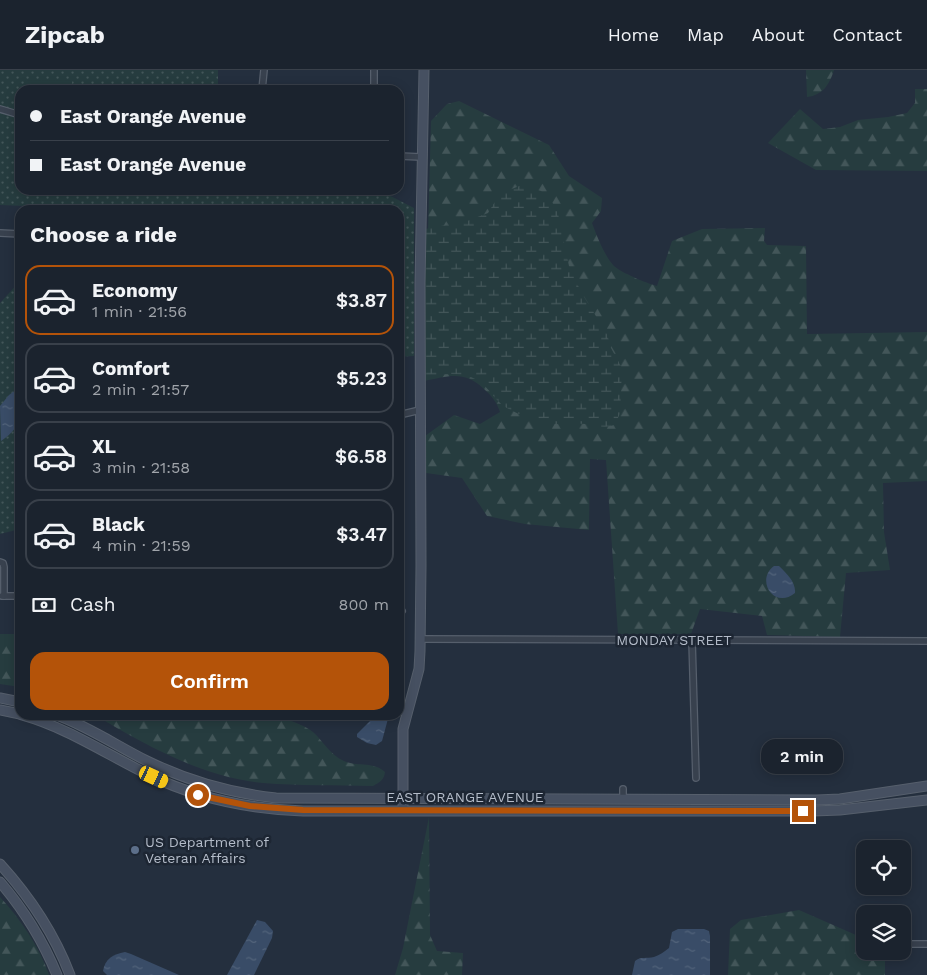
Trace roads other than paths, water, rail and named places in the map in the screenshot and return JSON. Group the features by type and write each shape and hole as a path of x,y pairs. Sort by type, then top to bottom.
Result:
{"street":[{"path":"262,85 264,70"},
{"path":"374,70 374,85"},
{"path":"403,811 403,729 419,669 420,639 421,157 424,70"},
{"path":"0,109 15,114"},
{"path":"404,156 421,157"},
{"path":"0,233 15,234"},
{"path":"404,414 420,410"},
{"path":"0,562 3,563 4,567 2,596 15,596"},
{"name":"MONDAY STREET","path":"420,639 927,641"},
{"path":"692,640 696,778"},
{"path":"0,698 15,701"},
{"name":"EAST ORANGE AVENUE","path":"0,710 15,714"},
{"name":"EAST ORANGE AVENUE","path":"35,720 68,732 154,777 198,795 250,806 303,810 403,811 813,811 840,810 927,800"},
{"name":"EAST ORANGE AVENUE","path":"69,720 159,767 179,775 215,787 260,796 296,799 817,800 840,799 927,786"},
{"path":"154,777 159,767"},
{"path":"623,789 624,811"},
{"path":"0,864 27,896 48,928 61,952 70,975"},
{"path":"10,874 0,882 18,904 38,935 58,975"},
{"path":"911,944 927,944"}],"water":[{"path":"15,391 15,428 1,441 0,406"},
{"path":"774,566 779,566 790,578 794,585 795,593 780,598 774,596 770,591 766,579"},
{"path":"371,720 388,720 382,741 376,745 367,743 357,737 357,734"},
{"path":"257,920 265,922 273,931 272,938 254,975 227,975"},
{"path":"678,929 704,929 709,931 710,975 632,975 637,959 654,957 665,951 669,948 672,932"},
{"path":"125,952 179,975 107,975 103,971 108,960 117,954"}],"place":[{"name":"US Department of Veteran Affairs","path":"135,850"}]}
